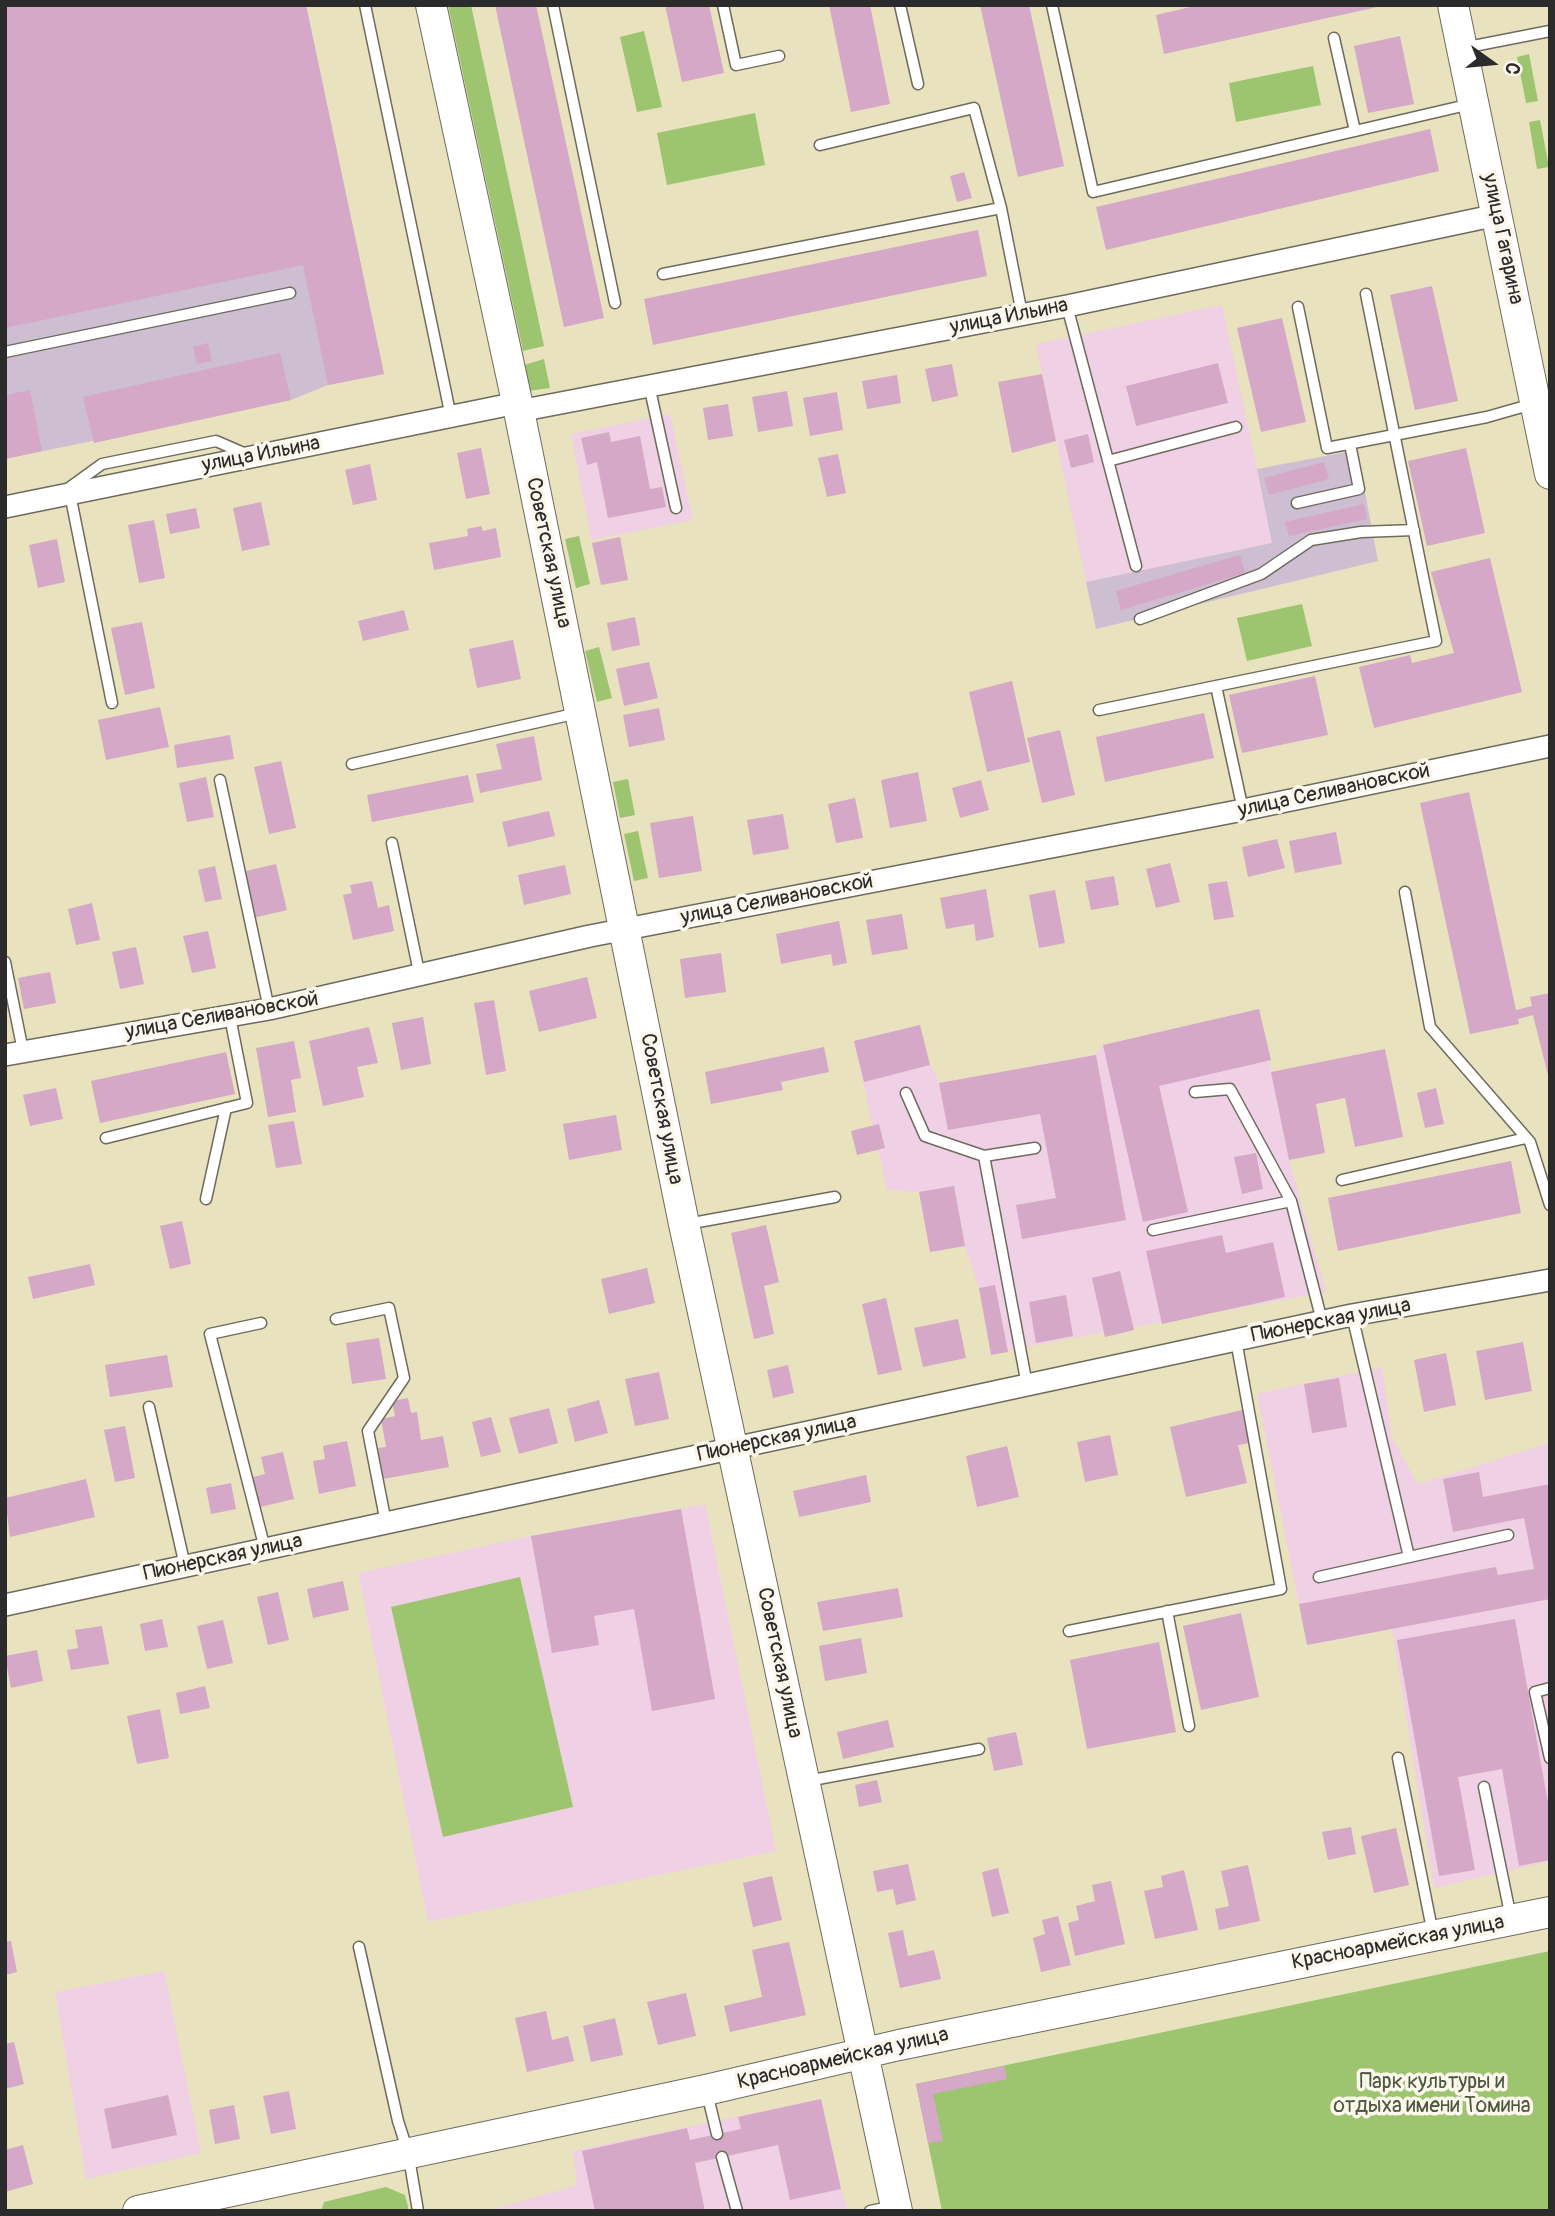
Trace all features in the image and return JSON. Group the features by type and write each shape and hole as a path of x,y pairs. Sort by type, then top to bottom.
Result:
{"street":[{"name":"Советская улица","path":"431,5 518,407 684,1224 862,2053 888,2209"},
{"name":"улица Гагарина","path":"1453,5 1497,215 1543,401 1550,474"},
{"name":"улица Ильина","path":"5,507 451,416 649,385 1067,306 1497,215"},
{"name":"улица Селивановской","path":"14,1053 230,1017 420,977 626,929 1243,810 1550,746"},
{"name":"Пионерская улица","path":"5,1605 1322,1321 1550,1280"},
{"name":"Красноармейская улица","path":"138,2211 706,2090 862,2053 1433,1934 1550,1913"}],"lane":[{"path":"365,5 451,416"},
{"path":"552,5 615,303"},
{"path":"723,5 736,65 779,56"},
{"path":"900,5 918,84"},
{"path":"1054,6 1093,192 1474,103"},
{"path":"1462,49 1550,31"},
{"path":"1334,38 1355,131"},
{"path":"820,145 974,108 1001,208 1022,314"},
{"path":"663,274 1001,208"},
{"path":"5,352 290,293"},
{"path":"1099,710 1436,640 1366,294"},
{"path":"1067,306 1136,566"},
{"path":"1298,307 1327,449 1543,401"},
{"path":"649,385 676,508"},
{"path":"1108,461 1236,427"},
{"path":"1297,503 1359,489 1350,444"},
{"path":"63,495 113,703"},
{"path":"1139,619 1261,574 1311,540 1361,532 1414,530"},
{"path":"1216,685 1243,810"},
{"path":"352,764 581,712"},
{"path":"220,780 269,1009"},
{"path":"392,843 420,977"},
{"path":"1405,892 1430,1027 1526,1138 1539,1164 1550,1205"},
{"path":"5,962 14,1053"},
{"path":"106,1138 247,1103 230,1017"},
{"path":"1195,1091 1230,1089 1291,1201 1322,1321"},
{"path":"906,1094 926,1136 984,1156 1034,1148"},
{"path":"206,1199 226,1108"},
{"path":"1342,1180 1526,1138"},
{"path":"984,1156 1027,1385"},
{"path":"684,1224 835,1197"},
{"path":"1153,1230 1291,1201"},
{"path":"336,1318 389,1308 404,1378 368,1431 386,1523"},
{"path":"1352,1315 1409,1556"},
{"path":"261,1322 210,1334 265,1549"},
{"path":"1069,1631 1281,1589 1236,1340"},
{"path":"149,1407 185,1566"},
{"path":"1319,1577 1508,1535"},
{"path":"1167,1611 1189,1726"},
{"path":"1550,1688 1535,1692 1550,1758"},
{"path":"804,1781 979,1749"},
{"path":"1398,1758 1433,1934"},
{"path":"1484,1787 1512,1920"},
{"path":"359,1947 398,2121 408,2152 418,2211"},
{"path":"706,2090 717,2134"},
{"path":"722,2157 737,2211"}],"shaded area":[{"path":"5,5 306,5 384,374 328,385 291,400 5,459"},
{"path":"1222,305 1273,543 1086,582 1036,344"},
{"path":"670,414 693,520 591,540 571,434"},
{"path":"1357,450 1378,561 1096,629 1086,582 1272,543 1257,469"},
{"path":"1259,1009 1289,1160 1326,1292 991,1353 979,1288 965,1246 930,1252 919,1192 887,1190 854,1041 920,1025 930,1065 940,1083 1095,1055 1103,1045"},
{"path":"1382,1367 1392,1438 1418,1484 1550,1443 1550,1861 1434,1888 1392,1629 1307,1645 1257,1394"},
{"path":"705,1504 776,1851 428,1922 358,1573 531,1536"},
{"path":"164,1971 201,2153 86,2179 55,1992"},
{"path":"821,2099 841,2189 849,2211 487,2211 577,2185 573,2151"}],"green space":[{"path":"448,5 471,5 544,346 523,351"},
{"path":"644,31 662,107 637,112 620,37"},
{"path":"1529,54 1538,101 1526,103 1517,57"},
{"path":"1313,66 1321,105 1236,122 1229,83"},
{"path":"755,113 765,165 667,185 657,133"},
{"path":"1540,120 1549,167 1537,169 1529,122"},
{"path":"544,359 550,388 528,391 524,365"},
{"path":"579,536 590,584 576,588 565,539"},
{"path":"1302,604 1312,646 1247,661 1237,618"},
{"path":"599,647 612,698 597,702 585,651"},
{"path":"628,779 635,815 620,818 613,782"},
{"path":"638,831 648,878 634,881 624,834"},
{"path":"520,1577 573,1807 443,1837 391,1607"},
{"name":"Парк культуры и отдыха имени Томина","path":"1550,1951 1550,2211 942,2211 916,2084"},
{"path":"386,2187 405,2195 409,2211 321,2211 324,2202"}],"building":[{"path":"5,5 306,5 384,374 328,385 303,265 5,328"},
{"path":"495,5 536,5 604,318 564,327"},
{"path":"665,5 709,5 724,73 682,82"},
{"path":"829,5 870,5 890,104 851,112"},
{"path":"980,5 1029,5 1064,166 1018,177"},
{"path":"1199,5 1382,6 1164,54 1156,15"},
{"path":"1400,36 1414,104 1368,113 1354,46"},
{"path":"1430,129 1439,171 1106,250 1096,207"},
{"path":"964,172 972,198 957,202 950,176"},
{"path":"978,230 987,276 653,345 644,299"},
{"path":"1432,286 1458,401 1415,410 1390,295"},
{"path":"1282,318 1306,422 1261,432 1237,328"},
{"path":"208,343 212,361 197,364 193,347"},
{"path":"280,353 291,400 94,443 83,397"},
{"path":"1218,363 1228,403 1136,426 1126,386"},
{"path":"952,364 958,396 932,402 925,369"},
{"path":"1042,374 1056,441 1012,453 998,382"},
{"path":"897,375 901,403 867,409 862,381"},
{"path":"30,390 42,451 5,459 5,395"},
{"path":"787,391 793,426 758,432 752,397"},
{"path":"837,392 843,430 810,436 803,398"},
{"path":"728,404 733,436 708,440 703,408"},
{"path":"609,432 611,442 640,436 650,489 662,487 666,507 608,518 597,462 587,465 581,438"},
{"path":"1088,434 1094,462 1071,468 1064,440"},
{"path":"481,448 490,494 466,499 457,453"},
{"path":"1466,448 1485,533 1427,546 1408,461"},
{"path":"838,454 846,493 827,497 818,458"},
{"path":"1324,462 1329,479 1269,495 1264,478"},
{"path":"370,464 377,500 353,505 345,470"},
{"path":"261,502 270,545 242,551 233,508"},
{"path":"1364,504 1367,519 1289,536 1285,522"},
{"path":"196,508 200,528 170,534 166,514"},
{"path":"154,520 165,578 139,583 128,525"},
{"path":"481,526 483,531 496,528 501,557 434,570 429,543 468,536 467,529"},
{"path":"620,537 628,580 601,585 592,543"},
{"path":"57,539 65,582 38,588 29,545"},
{"path":"1240,555 1245,573 1121,610 1116,591"},
{"path":"1490,558 1522,692 1374,728 1359,667 1410,655 1412,663 1454,653 1431,572"},
{"path":"404,610 409,630 363,641 358,621"},
{"path":"635,617 640,645 612,651 607,623"},
{"path":"142,622 155,688 125,695 111,628"},
{"path":"513,640 521,679 477,688 469,649"},
{"path":"649,662 658,698 624,706 616,669"},
{"path":"1315,676 1328,735 1242,753 1229,695"},
{"path":"1012,681 1030,762 987,772 969,692"},
{"path":"160,707 169,747 106,760 98,720"},
{"path":"659,708 665,740 629,747 623,715"},
{"path":"1204,713 1214,758 1105,782 1096,737"},
{"path":"1060,730 1075,795 1042,803 1027,738"},
{"path":"230,735 234,759 177,768 174,745"},
{"path":"534,736 542,780 480,793 476,774 502,769 496,744"},
{"path":"281,761 296,828 269,834 254,767"},
{"path":"918,772 927,821 890,828 881,780"},
{"path":"468,775 474,802 372,822 367,795"},
{"path":"206,777 214,817 187,822 179,783"},
{"path":"981,780 989,810 960,818 952,788"},
{"path":"1469,792 1516,1010 1532,1006 1530,997 1550,993 1550,1083 1533,1015 1518,1019 1519,1024 1470,1034 1420,803"},
{"path":"855,798 863,838 836,843 828,804"},
{"path":"549,811 555,836 508,847 502,822"},
{"path":"783,814 789,849 753,855 747,820"},
{"path":"693,816 702,871 659,878 650,823"},
{"path":"1336,832 1342,864 1295,873 1289,841"},
{"path":"1277,839 1285,868 1248,877 1242,847"},
{"path":"1170,863 1180,902 1156,908 1146,869"},
{"path":"276,864 287,910 253,918 242,872"},
{"path":"565,865 571,894 524,905 518,875"},
{"path":"215,866 222,899 205,902 198,870"},
{"path":"1114,876 1119,905 1091,910 1085,881"},
{"path":"372,881 378,908 389,905 394,931 353,940 343,895 352,893 350,885"},
{"path":"1227,881 1234,917 1214,920 1208,884"},
{"path":"986,889 994,937 976,941 974,924 946,929 940,898"},
{"path":"1055,890 1065,943 1039,948 1029,895"},
{"path":"92,903 100,940 76,945 68,909"},
{"path":"902,914 908,949 872,955 866,920"},
{"path":"839,921 847,963 833,966 831,954 781,964 776,934"},
{"path":"208,931 216,968 192,973 183,936"},
{"path":"136,947 144,984 120,989 112,952"},
{"path":"721,953 726,992 685,998 680,959"},
{"path":"50,972 56,1003 24,1009 18,978"},
{"path":"587,977 597,1018 539,1032 529,991"},
{"path":"494,1000 506,1071 486,1075 474,1003"},
{"path":"1259,1009 1271,1060 1159,1086 1188,1212 1143,1222 1103,1045"},
{"path":"423,1017 431,1064 401,1070 392,1023"},
{"path":"920,1025 930,1065 864,1082 854,1041"},
{"path":"369,1027 378,1063 357,1067 364,1097 323,1106 309,1041"},
{"path":"294,1041 301,1078 291,1080 296,1112 268,1117 256,1048"},
{"path":"824,1047 829,1072 781,1082 783,1090 711,1104 705,1072"},
{"path":"1385,1049 1403,1137 1355,1147 1345,1098 1316,1104 1325,1153 1289,1160 1271,1072"},
{"path":"226,1052 235,1094 100,1123 91,1081"},
{"path":"1096,1055 1126,1220 1022,1239 1016,1205 1056,1198 1040,1114 948,1130 939,1083"},
{"path":"56,1088 63,1119 30,1126 23,1095"},
{"path":"1436,1088 1444,1124 1425,1128 1417,1093"},
{"path":"616,1115 622,1150 569,1160 563,1124"},
{"path":"294,1121 302,1164 276,1168 268,1125"},
{"path":"879,1124 885,1148 857,1155 851,1131"},
{"path":"1256,1153 1263,1189 1242,1194 1234,1157"},
{"path":"1511,1161 1521,1213 1338,1251 1328,1198"},
{"path":"954,1186 965,1246 930,1252 919,1192"},
{"path":"182,1221 191,1264 170,1269 160,1226"},
{"path":"766,1225 779,1282 764,1286 774,1334 754,1339 731,1233"},
{"path":"1222,1235 1226,1253 1273,1242 1285,1297 1162,1324 1146,1251"},
{"path":"90,1264 95,1285 33,1299 28,1277"},
{"path":"647,1268 655,1303 609,1314 601,1279"},
{"path":"1120,1271 1134,1330 1105,1337 1092,1278"},
{"path":"995,1285 1008,1352 991,1355 979,1288"},
{"path":"1066,1295 1073,1336 1036,1343 1029,1302"},
{"path":"886,1298 902,1370 878,1375 862,1304"},
{"path":"958,1319 966,1358 923,1367 914,1328"},
{"path":"379,1338 386,1379 352,1384 346,1343"},
{"path":"1523,1342 1532,1391 1485,1400 1476,1351"},
{"path":"1446,1353 1456,1405 1424,1412 1414,1360"},
{"path":"167,1355 173,1387 110,1397 105,1365"},
{"path":"788,1365 794,1393 773,1398 767,1370"},
{"path":"659,1372 669,1419 635,1426 625,1379"},
{"path":"1339,1378 1347,1427 1312,1433 1304,1384"},
{"path":"408,1398 411,1413 417,1412 421,1440 443,1436 449,1467 383,1479 378,1448 386,1447 381,1419 395,1416 392,1401"},
{"path":"599,1400 608,1433 575,1442 567,1409"},
{"path":"549,1408 558,1443 519,1454 509,1418"},
{"path":"1242,1410 1249,1443 1238,1445 1247,1483 1186,1497 1170,1427"},
{"path":"491,1417 501,1452 481,1457 472,1422"},
{"path":"125,1426 135,1478 115,1482 104,1430"},
{"path":"1110,1435 1118,1475 1085,1482 1077,1442"},
{"path":"347,1441 356,1486 319,1494 313,1461 325,1459 323,1446"},
{"path":"1007,1446 1019,1497 977,1507 966,1456"},
{"path":"283,1452 294,1499 260,1507 253,1477 265,1474 261,1457"},
{"path":"1479,1472 1483,1497 1550,1484 1550,1599 1307,1645 1299,1604 1496,1567 1498,1575 1534,1569 1524,1518 1453,1532 1443,1479"},
{"path":"866,1475 871,1502 799,1517 793,1491"},
{"path":"86,1479 95,1517 10,1537 5,1498"},
{"path":"231,1483 236,1509 211,1514 206,1488"},
{"path":"681,1509 715,1699 652,1711 634,1609 594,1616 599,1645 552,1653 531,1536"},
{"path":"343,1581 349,1610 313,1618 307,1589"},
{"path":"898,1588 903,1617 823,1631 817,1602"},
{"path":"278,1592 289,1640 268,1645 257,1597"},
{"path":"1241,1613 1259,1697 1201,1710 1183,1626"},
{"path":"162,1619 168,1647 145,1651 140,1624"},
{"path":"1515,1619 1550,1814 1550,1860 1519,1866 1502,1769 1458,1777 1475,1870 1439,1876 1397,1640"},
{"path":"223,1620 233,1663 207,1669 197,1626"},
{"path":"102,1626 109,1664 71,1670 67,1650 78,1648 75,1630"},
{"path":"861,1638 867,1673 825,1681 819,1646"},
{"path":"1159,1642 1176,1732 1087,1749 1070,1660"},
{"path":"37,1650 43,1681 11,1688 5,1656"},
{"path":"205,1686 210,1708 180,1714 176,1693"},
{"path":"160,1709 169,1758 137,1764 127,1716"},
{"path":"888,1720 894,1747 843,1759 837,1732"},
{"path":"1016,1732 1023,1765 994,1771 987,1738"},
{"path":"877,1780 882,1802 859,1807 855,1785"},
{"path":"1351,1827 1356,1854 1328,1860 1322,1832"},
{"path":"1396,1828 1409,1885 1374,1893 1361,1836"},
{"path":"908,1864 916,1900 896,1905 893,1889 877,1892 873,1871"},
{"path":"1248,1865 1260,1921 1219,1930 1215,1909 1229,1906 1221,1871"},
{"path":"998,1868 1009,1913 992,1917 982,1872"},
{"path":"1184,1870 1198,1930 1155,1939 1144,1891 1163,1887 1161,1876"},
{"path":"772,1876 782,1920 753,1927 743,1883"},
{"path":"1111,1881 1125,1944 1075,1956 1068,1923 1079,1920 1076,1906 1095,1901 1092,1885"},
{"path":"1058,1916 1071,1965 1041,1972 1033,1938 1045,1934 1042,1920"},
{"path":"903,1930 908,1956 934,1950 941,1979 900,1988 888,1933"},
{"path":"11,1941 17,1972 5,1975 5,1942"},
{"path":"789,1942 806,2015 730,2032 724,2006 762,1997 752,1950"},
{"path":"686,1993 696,2036 658,2045 647,2002"},
{"path":"546,2011 552,2040 568,2036 574,2061 527,2072 515,2018"},
{"path":"615,2018 623,2055 591,2062 583,2026"},
{"path":"14,2042 24,2084 5,2089 5,2044"},
{"path":"1004,2066 1007,2079 933,2094 943,2141 928,2143 916,2084"},
{"path":"289,2091 296,2129 271,2134 263,2096"},
{"path":"168,2095 177,2135 112,2149 104,2109"},
{"path":"821,2099 841,2189 790,2200 778,2145 695,2163 705,2211 595,2211 582,2151 687,2128 690,2140 741,2129 738,2117"},
{"path":"234,2105 240,2139 215,2144 209,2110"},
{"path":"23,2145 33,2184 5,2192 5,2150"}]}
